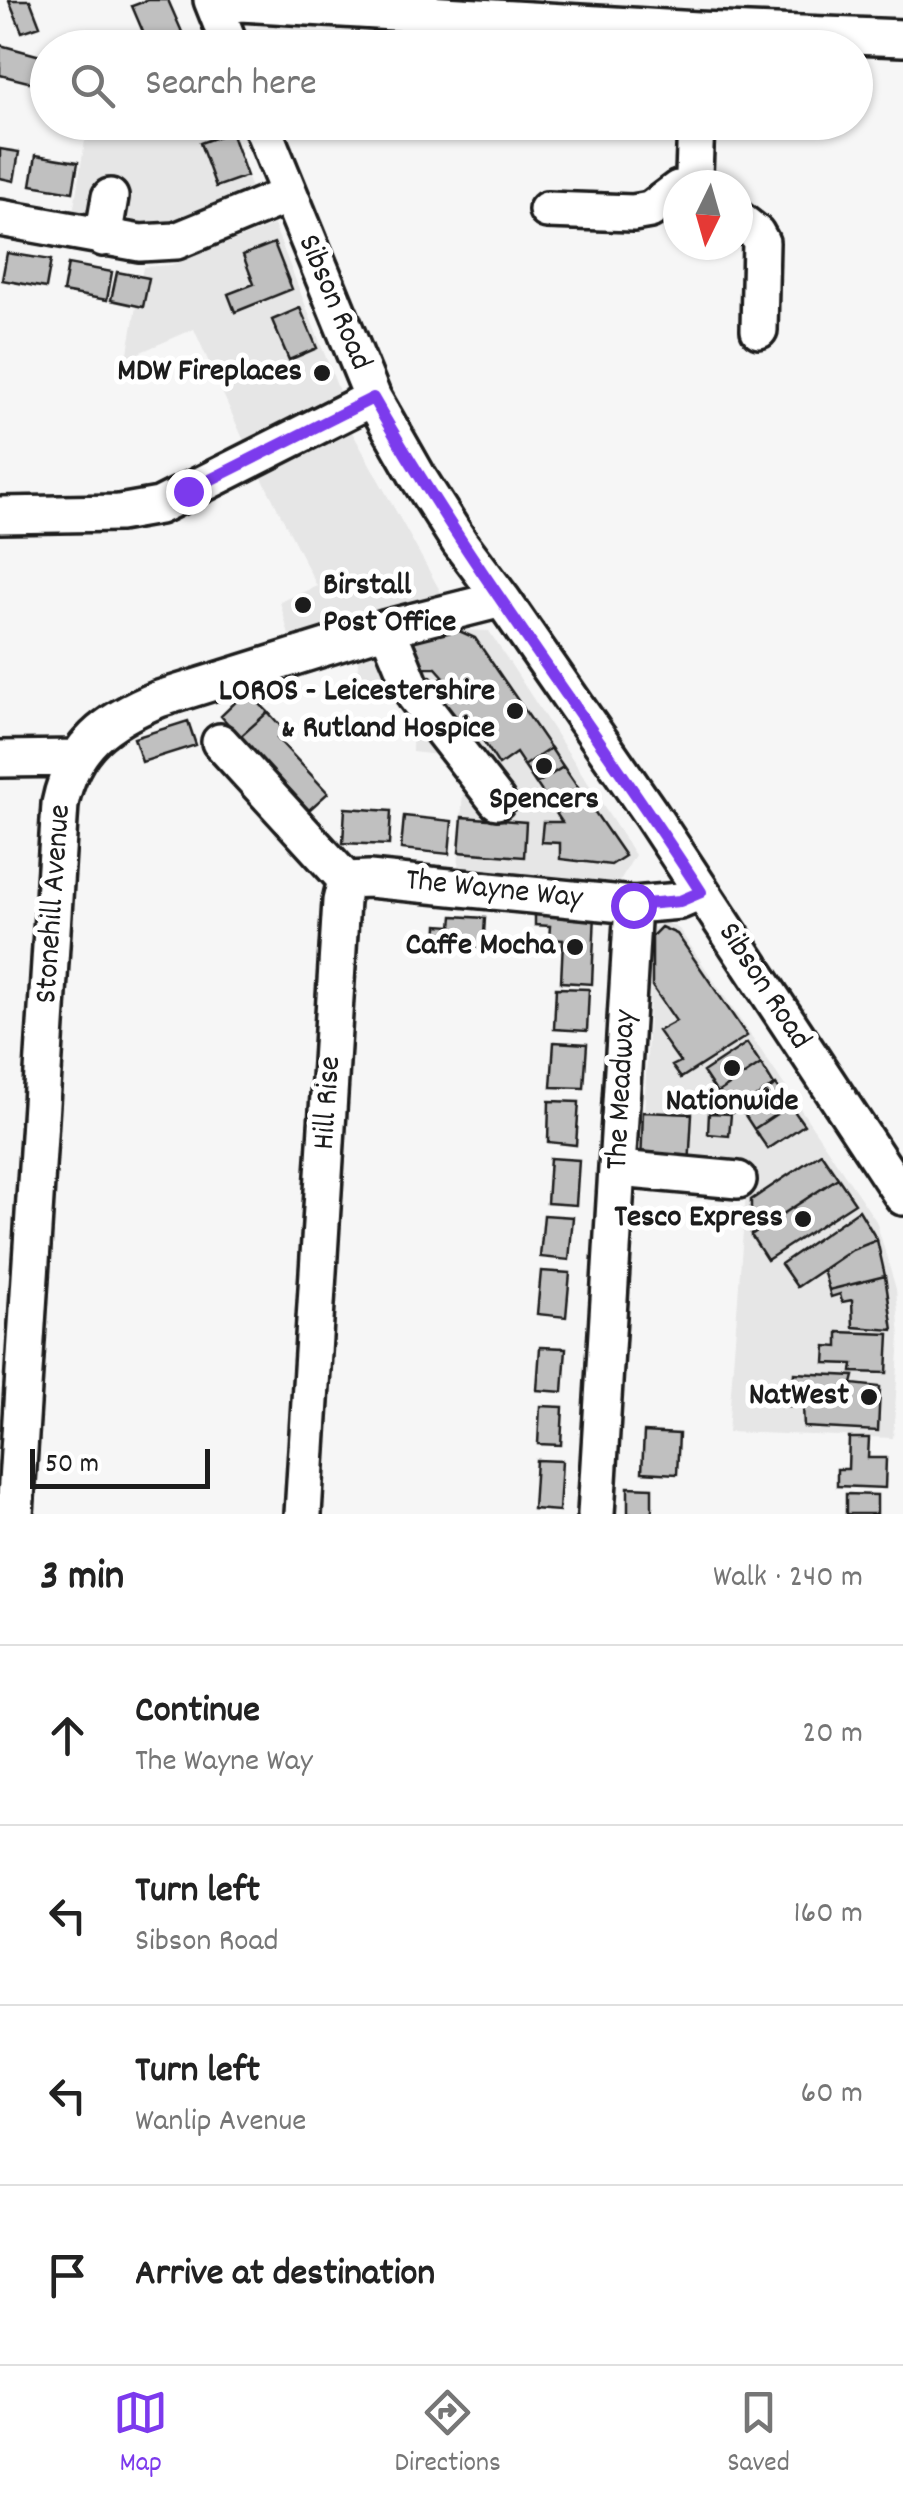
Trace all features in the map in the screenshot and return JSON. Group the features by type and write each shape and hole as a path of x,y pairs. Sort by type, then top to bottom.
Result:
{"street":[{"path":"224,30 214,5 580,30"},
{"path":"873,38 903,38"},
{"name":"Sibson Road","path":"267,140 373,398 460,543 502,599 897,1183"},
{"path":"690,170 694,140"},
{"path":"0,218 103,238 176,241 288,195"},
{"path":"103,238 110,198"},
{"path":"547,210 632,213 650,210 663,201"},
{"path":"753,234 761,242 759,330"},
{"path":"0,515 119,513 159,506 373,398"},
{"name":"Stonehill Avenue","path":"15,1514 10,1456 60,804 65,780 96,734 126,712 388,628 502,599"},
{"path":"388,628 416,696 497,801"},
{"path":"220,742 346,880"},
{"path":"0,759 77,758"},
{"name":"The Wayne Way","path":"346,880 633,905 680,901 701,892"},
{"name":"Hill Rise","path":"303,1514 341,901 346,880"},
{"name":"The Meadway","path":"596,1514 633,905"},
{"path":"618,1169 738,1180"}],"shaded area":[{"path":"85,140 231,140 251,188 176,223 147,226 73,213"},
{"path":"274,225 339,391 244,441 194,329 127,358 143,267 171,265"},
{"path":"352,432 448,605 291,643 280,602 317,586 262,478"},
{"path":"457,630 489,631 635,855 619,882 458,869 465,758 412,752 413,697 357,693 358,658 413,639"},
{"path":"660,924 679,929 876,1221 896,1289 900,1337 893,1438 728,1432 746,1191 641,1181 653,928"}],"building":[{"path":"9,0 30,0 40,26 22,32"},
{"path":"148,0 168,0 181,30 142,30 132,6"},
{"path":"0,45 30,53 30,82 0,75"},
{"path":"234,140 247,176 216,187 200,143"},
{"path":"0,149 19,152 14,181 0,178"},
{"path":"36,155 78,162 73,192 31,185"},
{"path":"274,243 292,289 235,312 228,294 254,284 243,255"},
{"path":"7,253 51,260 46,288 2,280"},
{"path":"68,264 112,272 107,300 63,292"},
{"path":"117,272 149,278 143,307 111,300"},
{"path":"300,308 317,348 289,360 272,320"},
{"path":"457,630 475,638 625,856 611,865 560,859 560,843 541,842 543,822 562,822 516,753 499,765 466,714 447,728 414,686 430,676 436,682 444,677 436,668 423,668 413,639"},
{"path":"247,691 268,712 240,737 221,716"},
{"path":"268,712 285,731 277,738 328,793 309,810 240,737"},
{"path":"188,721 196,745 142,762 134,738"},
{"name":"Spencers","path":"551,748 563,767 536,784 524,766"},
{"path":"345,808 391,811 389,845 343,843"},
{"path":"404,816 452,821 449,854 401,849"},
{"path":"462,817 526,822 524,857 459,852"},
{"path":"535,910 595,912 592,984 561,982 563,940 549,939 550,926 535,925"},
{"path":"453,916 485,918 483,949 437,946 438,925 452,926"},
{"path":"661,927 677,934 747,1036 681,1078 672,1066 680,1062 658,1031 676,1021 652,986 652,936"},
{"path":"556,988 589,989 587,1031 554,1029"},
{"path":"554,1042 587,1044 584,1088 551,1087"},
{"name":"Nationwide","path":"747,1043 761,1064 717,1093 703,1072"},
{"path":"761,1064 774,1085 730,1114 717,1093"},
{"path":"776,1085 790,1105 754,1129 741,1109"},
{"path":"549,1101 579,1102 576,1145 548,1142"},
{"path":"790,1105 804,1125 768,1149 754,1129"},
{"path":"643,1112 692,1114 689,1167 641,1165"},
{"path":"709,1113 731,1114 729,1136 708,1134"},
{"path":"821,1153 838,1178 751,1235 751,1200"},
{"path":"550,1158 579,1160 576,1205 547,1203"},
{"name":"Tesco Express","path":"838,1178 855,1203 767,1260 751,1235"},
{"path":"859,1210 877,1240 852,1250 797,1287 781,1264"},
{"path":"544,1215 573,1217 569,1260 540,1257"},
{"path":"877,1240 885,1276 829,1290 823,1270 852,1250"},
{"path":"541,1271 570,1273 566,1317 537,1314"},
{"path":"885,1276 893,1330 853,1327 852,1300 842,1302 840,1294 831,1297 829,1290"},
{"path":"838,1332 889,1334 887,1373 852,1372 853,1364 825,1363 826,1346 838,1347"},
{"path":"540,1347 566,1348 563,1392 537,1390"},
{"path":"794,1373 854,1376 852,1384 880,1387 878,1431 804,1427 803,1406 786,1406 785,1383 793,1384"},
{"path":"540,1406 563,1407 561,1445 538,1444"},
{"path":"644,1432 679,1434 677,1474 642,1472"},
{"path":"849,1438 869,1438 868,1458 886,1458 885,1488 837,1486 837,1469 848,1469"},
{"path":"536,1460 562,1461 559,1511 533,1509"},
{"path":"628,1487 652,1488 652,1514 628,1514"},
{"path":"846,1494 877,1495 877,1514 846,1514"}],"place":[{"name":"MDW Fireplaces","path":"322,373"},
{"name":"Birstall Post Office","path":"303,605"},
{"name":"LOROS - Leicestershire & Rutland Hospice","path":"515,711"},
{"name":"Spencers","path":"544,766"},
{"name":"Caffe Mocha","path":"575,947"},
{"name":"Nationwide","path":"732,1068"},
{"name":"Tesco Express","path":"803,1219"},
{"name":"NatWest","path":"869,1397"}],"route":[{"path":"188,491 373,398 460,543 701,892 680,901 633,905"}]}
